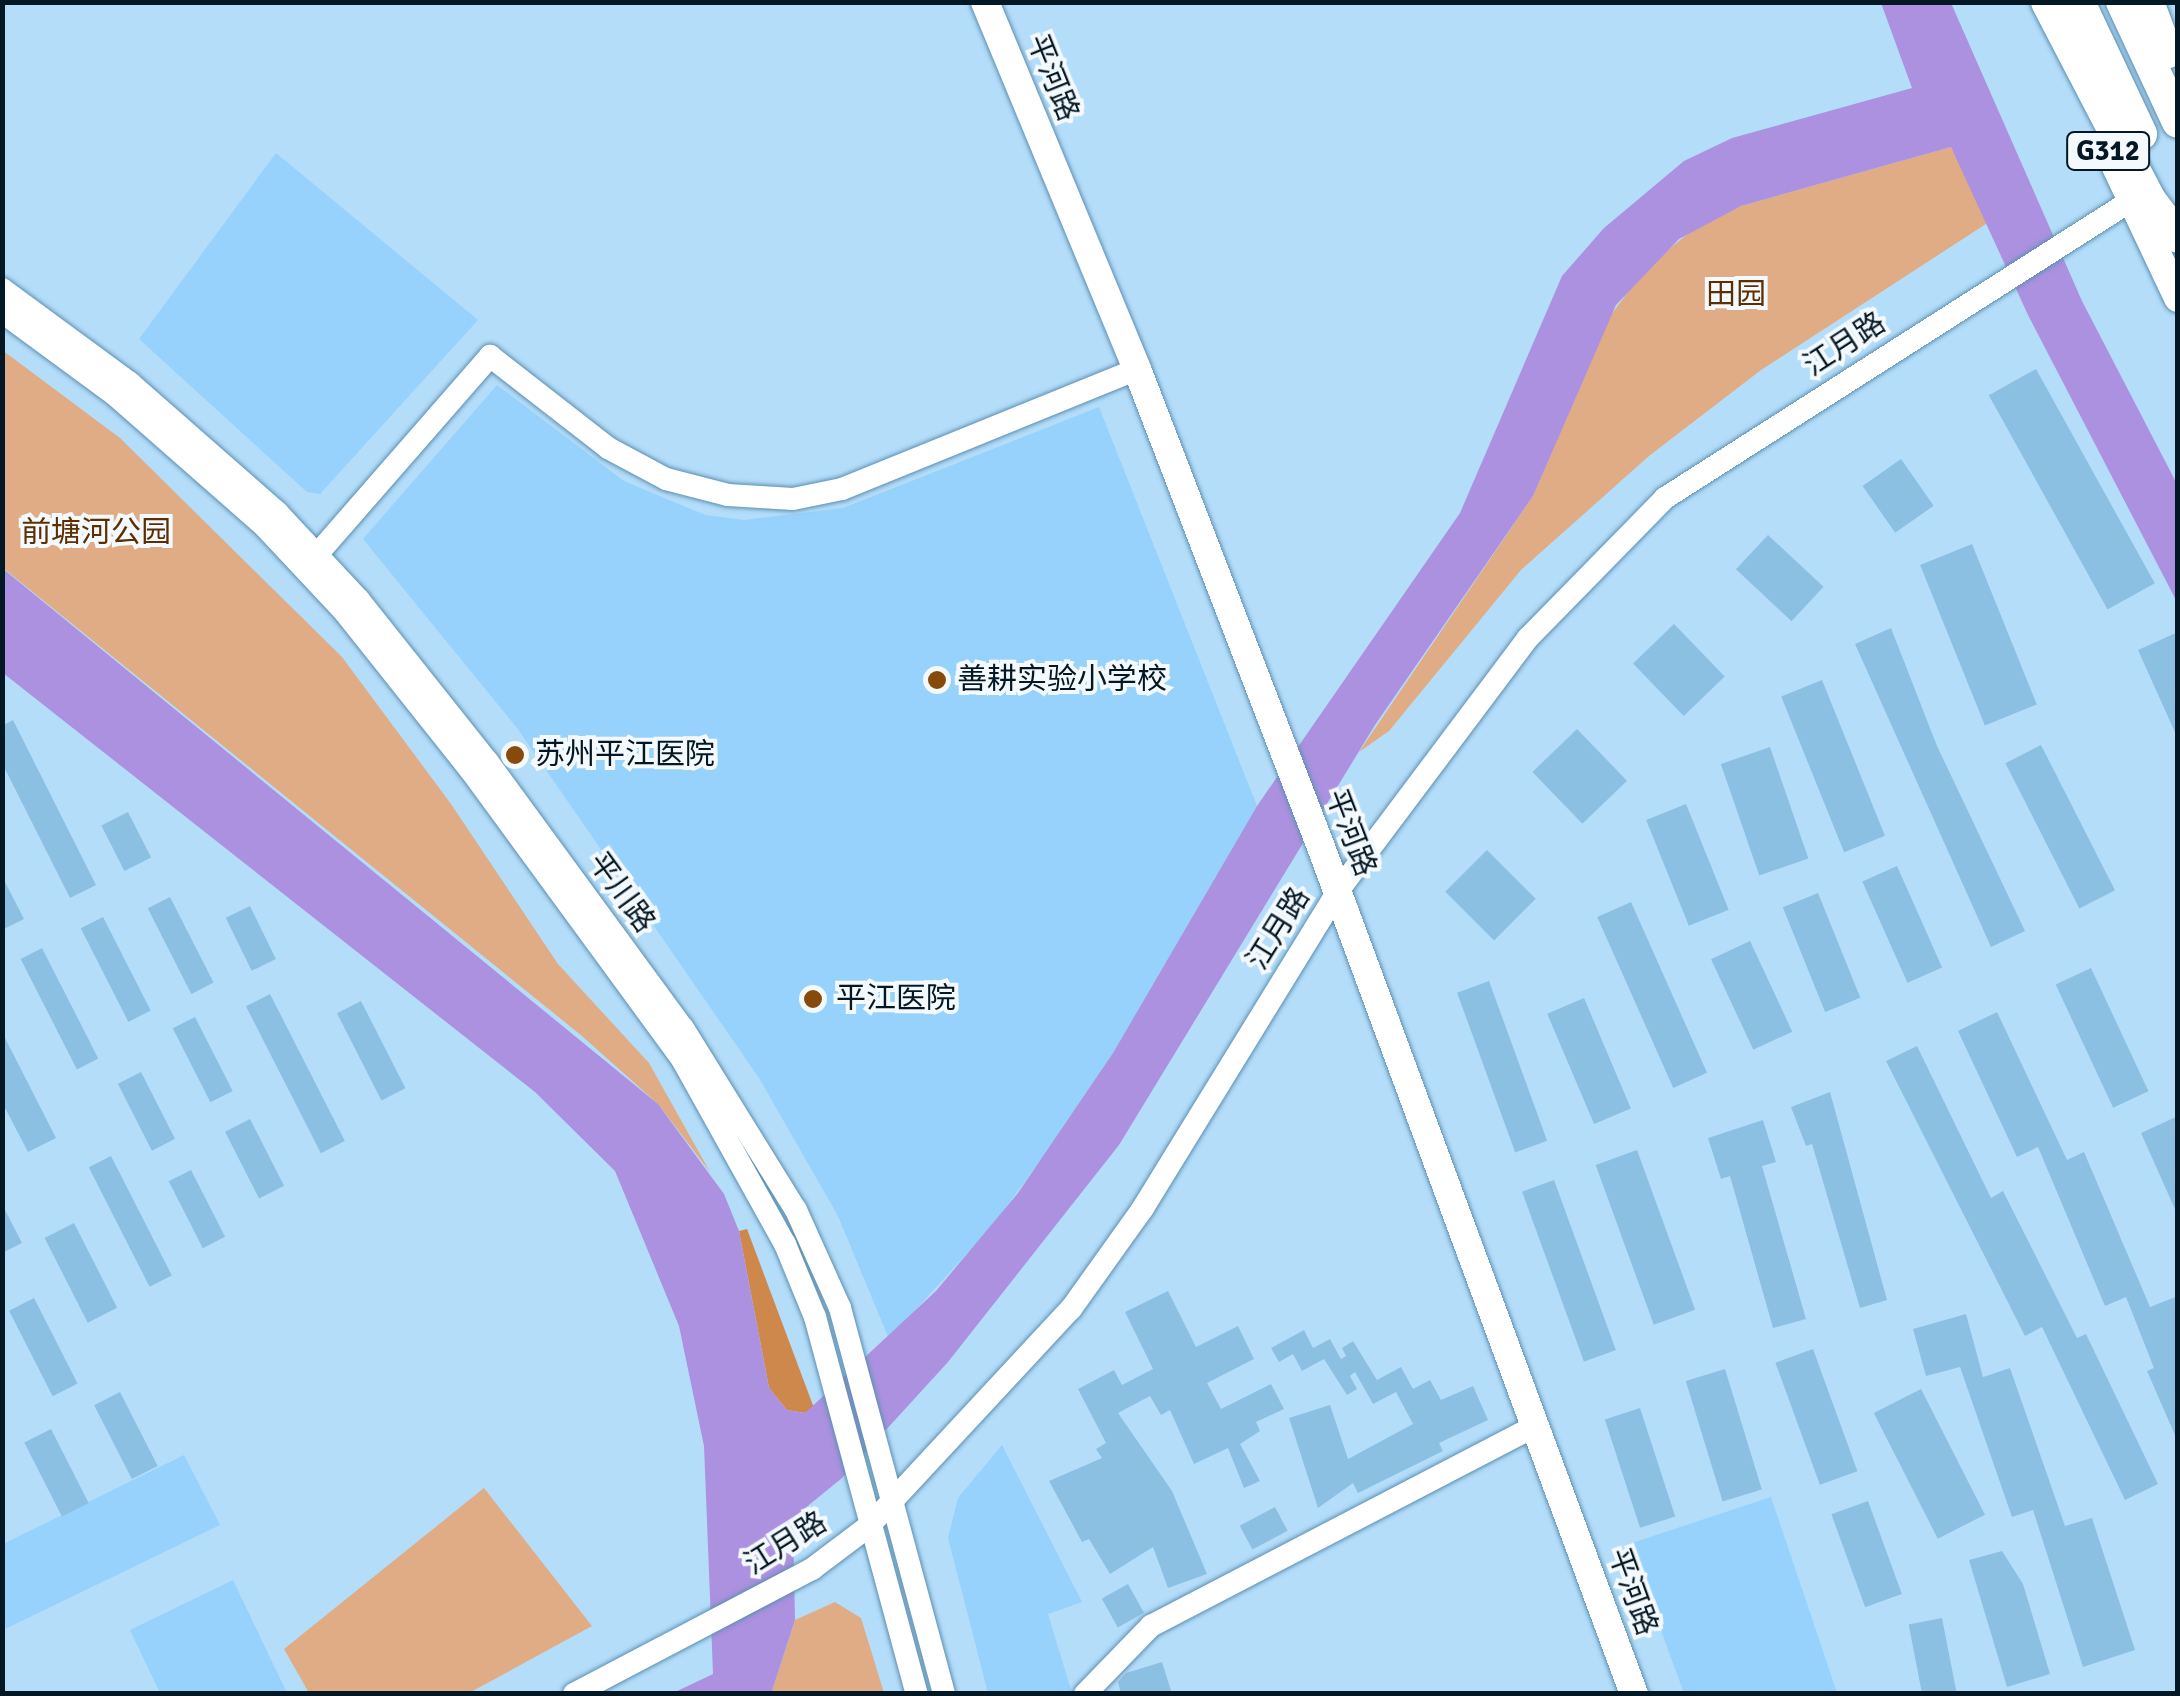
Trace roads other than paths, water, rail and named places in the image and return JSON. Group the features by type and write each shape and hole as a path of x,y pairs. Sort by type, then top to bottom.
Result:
{"highway":[{"path":"2047,2 2150,200 2178,237"},
{"path":"2079,2 2178,213"},
{"path":"2122,2 2178,122"},
{"path":"2148,2 2178,81"}],"main road":[{"name":"平河路","path":"986,2 1137,369 1338,891 1634,1694"},
{"name":"G312","path":"2039,2 2178,298"},
{"path":"2160,2 2178,41"}],"street":[{"name":"江月路","path":"574,1694 812,1569 868,1526 1070,1309 1143,1208 1338,891 1528,638 1665,498 2060,242 2132,200"},
{"name":"平川路","path":"2,288 100,357 276,512 682,1061 785,1244 830,1363 868,1526 917,1694"},
{"name":"平川路","path":"2,312 115,396 310,562 488,762 683,1028 796,1210 856,1350 890,1502 944,1694"},
{"path":"310,562 490,356 608,448 666,479 728,494 794,499 842,489 1137,369"},
{"path":"1085,1694 1151,1626 1536,1426"}],"place":[{"name":"善耕实验小学校","path":"937,680"},
{"name":"苏州平江医院","path":"515,755"},
{"name":"平江医院","path":"813,999"}],"park label":[{"name":"田园","path":"1736,295"},
{"name":"前塘河公园","path":"96,533"}]}
